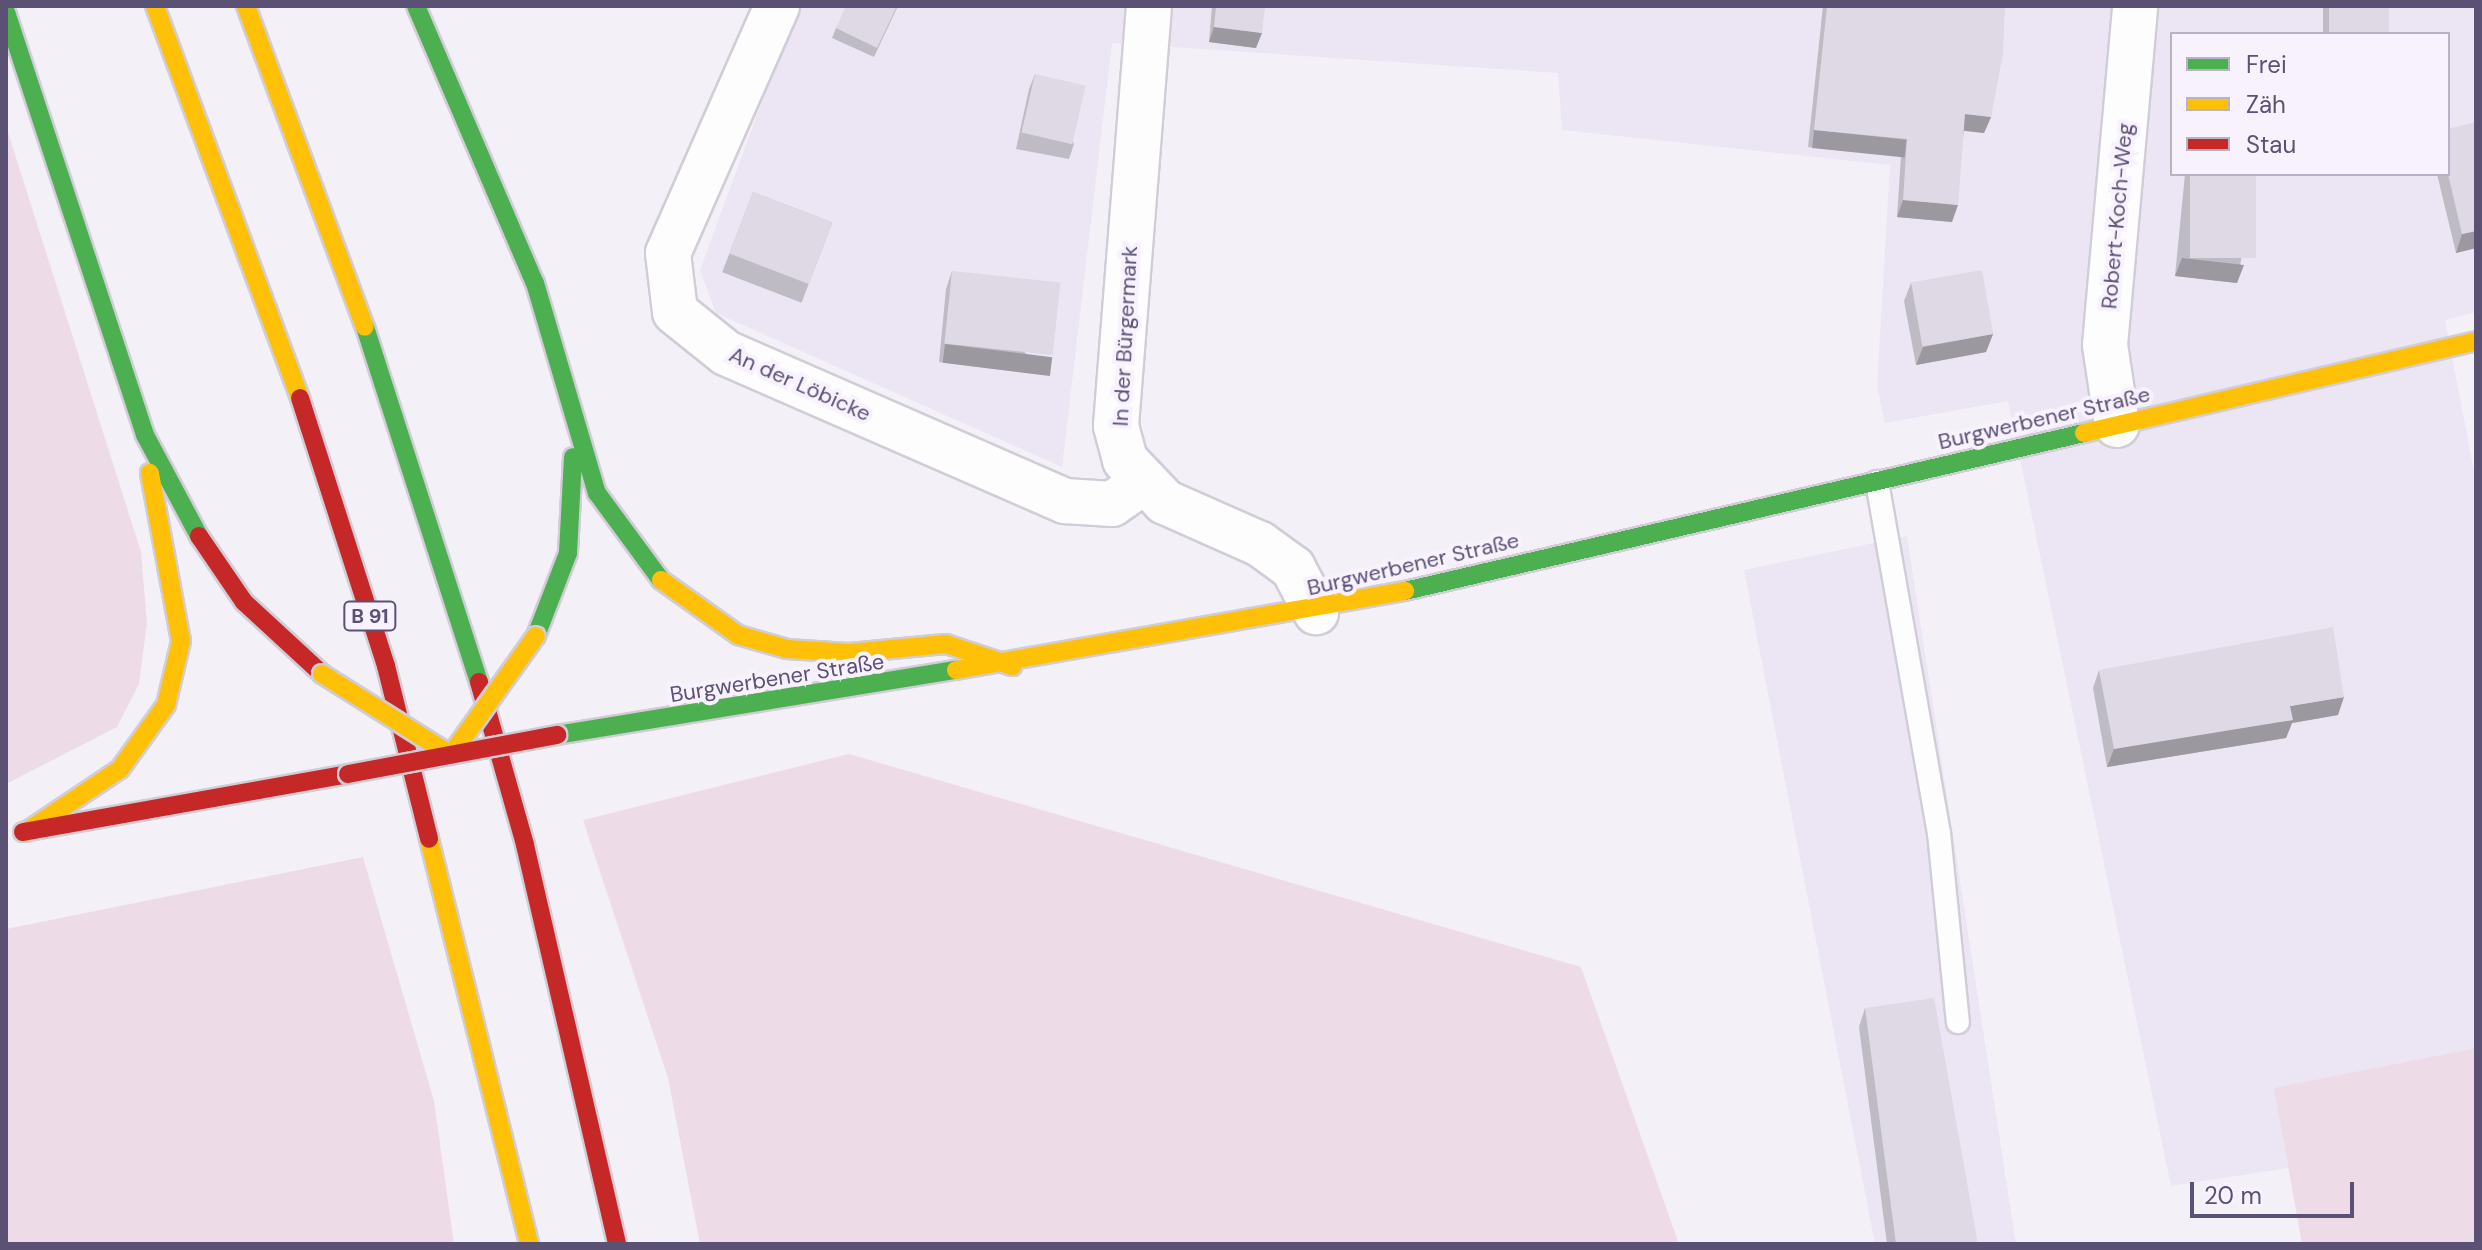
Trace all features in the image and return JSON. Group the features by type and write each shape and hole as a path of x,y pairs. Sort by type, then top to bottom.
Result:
{"main road":[{"name":"B 91","path":"155,6 266,293 386,666 529,1244"},
{"path":"246,6 337,241 470,651 525,845 617,1244"},
{"path":"416,6 535,283 571,420 597,493 628,544 691,607 738,635 787,649 849,653 946,644 1012,666"},
{"path":"6,12 145,435 181,641 176,676 149,737 120,769 26,832"},
{"name":"Burgwerbener Straße","path":"6,836 557,735 1012,666 1316,612 2476,341"},
{"path":"145,435 211,559 244,602 322,674 451,755 536,636 568,553 575,506 571,420"}],"street":[{"name":"An der Löbicke","path":"777,6 668,253 675,312 726,353 1065,501 1112,504 1145,481"},
{"name":"In der Bürgermark","path":"1149,6 1116,426 1125,460 1165,502 1260,544 1293,568 1316,612"},
{"name":"Robert-Koch-Weg","path":"2117,425 2105,345 2135,6"}],"lane":[{"path":"1877,482 1939,833 1958,1022"}],"shaded area":[{"path":"797,6 2476,6 2476,312 2445,320 2476,482 2476,1048 2275,1088 2288,1168 2171,1186 2008,401 1885,423 1877,387 1890,165 1562,130 1558,73 1112,43 1062,467 716,313 700,270"},
{"path":"6,126 141,552 147,623 139,684 117,727 6,784"},
{"path":"1907,536 2016,1244 1875,1244 1744,570"},
{"path":"849,754 1581,967 1679,1244 700,1244 668,1078 583,820"},
{"path":"363,857 434,1101 454,1244 6,1244 6,929"},
{"path":"2476,1048 2476,1244 2302,1244 2274,1088"}],"building":[{"path":"846,6 897,6 877,48 836,28"},
{"path":"1216,6 1265,6 1262,33 1214,27"},
{"path":"1827,6 2005,6 2003,53 1991,117 1965,114 1958,205 1903,200 1907,139 1814,130"},
{"path":"2329,6 2389,6 2389,32 2329,32"},
{"path":"1035,74 1086,86 1072,144 1022,132"},
{"path":"2476,122 2476,231 2462,234 2448,176 2450,128"},
{"path":"2190,176 2256,176 2256,258 2190,258"},
{"path":"753,192 832,222 809,284 729,254"},
{"path":"1982,270 1993,334 1922,347 1911,283"},
{"path":"952,271 1060,282 1053,355 944,344"},
{"path":"2333,627 2344,697 2290,706 2293,720 2114,749 2099,670"},
{"path":"1934,998 1978,1244 1896,1244 1865,1008"}],"traffic: fast":[{"path":"416,6 535,283 597,493 661,580"},
{"path":"6,12 145,435 199,536"},
{"path":"365,327 479,682"},
{"path":"1405,591 2084,433"},
{"path":"536,636 568,553 573,457"},
{"path":"557,735 956,670"}],"traffic: slow":[{"path":"155,6 300,398"},
{"path":"246,6 365,327"},
{"path":"2084,433 2476,341"},
{"path":"26,832 120,769 166,705 181,641 150,473"},
{"path":"661,580 738,635 787,649 849,653 946,644 1012,666"},
{"path":"956,670 1405,591"},
{"path":"322,674 451,755 536,636"},
{"path":"429,839 529,1244"}],"traffic: jam":[{"path":"300,398 386,666 429,839"},
{"path":"199,536 244,602 322,674"},
{"path":"479,682 525,845 617,1244"},
{"path":"348,774 557,735"},
{"path":"23,832 348,774"}]}
